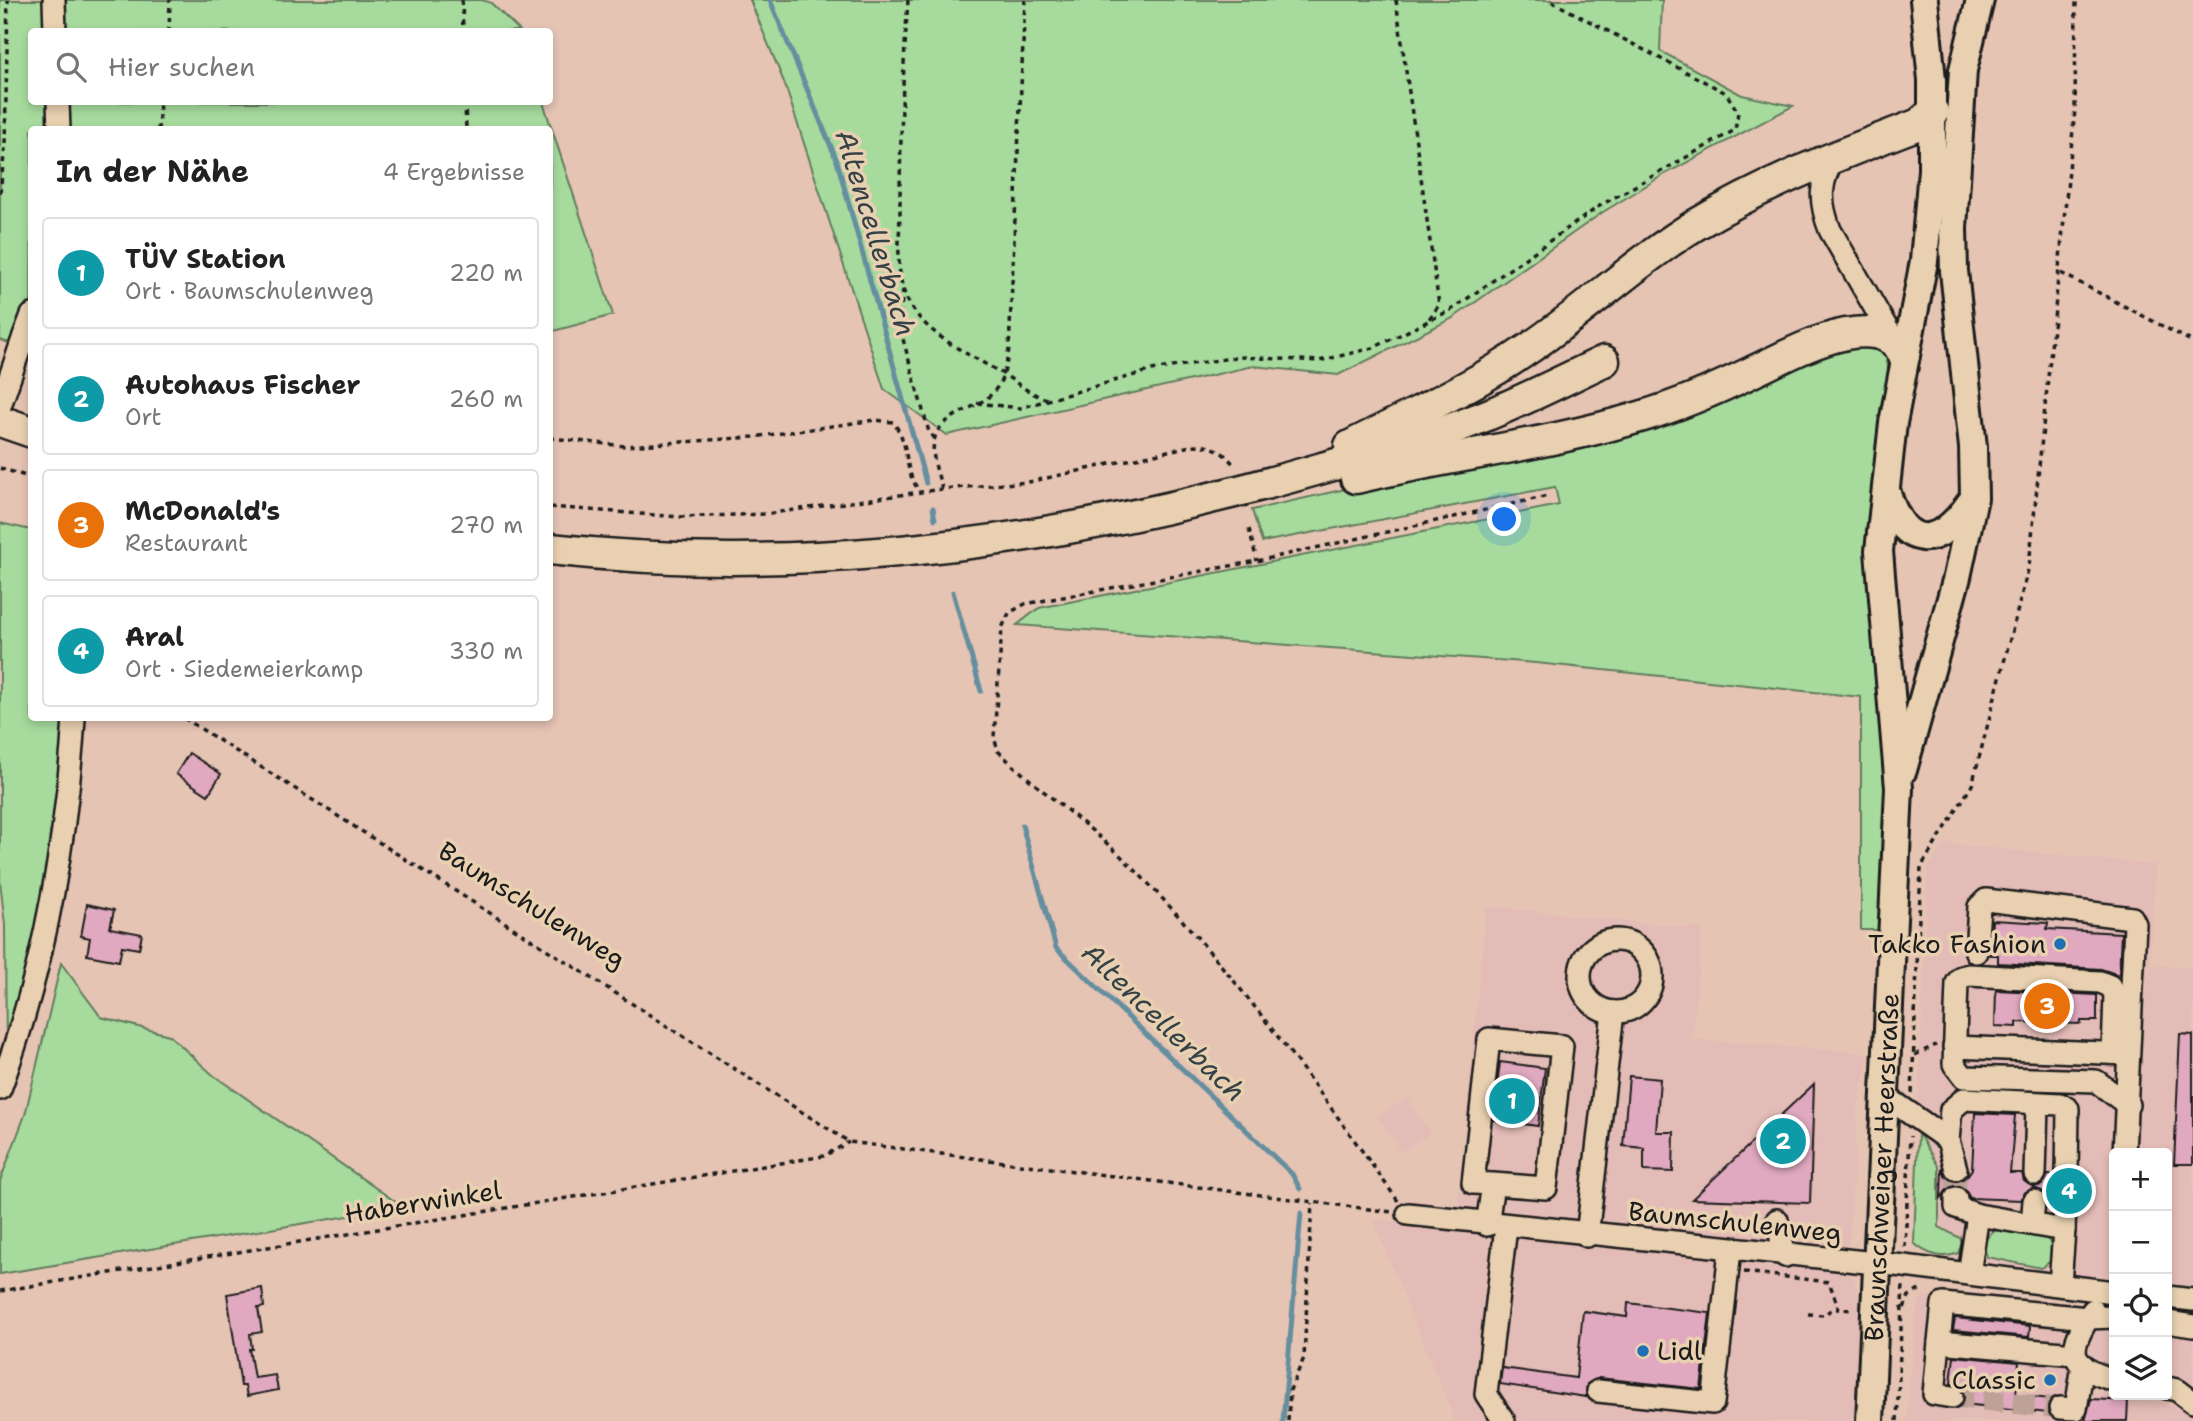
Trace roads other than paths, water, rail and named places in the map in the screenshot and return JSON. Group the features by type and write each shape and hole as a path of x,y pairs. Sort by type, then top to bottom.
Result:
{"highway":[{"path":"1287,478 1476,382 1532,347 1618,279 1695,225 1759,189 1835,155 1919,124 1933,112"},
{"path":"1203,501 1240,509 1416,464 1572,435 1679,403 1830,338 1872,333 1899,348"},
{"path":"553,550 694,559 774,559 891,551 1058,530 1203,501 1474,421 1604,361"},
{"path":"0,421 28,431"}],"main road":[{"path":"1899,788 1879,551 1899,348 1924,261 1932,170 1933,112 1924,0"},
{"path":"1899,788 1957,577 1973,498 1973,447 1954,271 1953,228 1963,70 1980,0"},
{"path":"1885,488 1895,518 1906,529 1922,536 1937,537 1948,530 1973,498"},
{"name":"Braunschweiger Heerstraße","path":"1870,1421 1899,788"}],"street":[{"path":"54,0 55,28"},
{"path":"58,105 59,126"},
{"path":"1835,155 1824,174 1820,198 1823,211 1830,230 1899,348"},
{"path":"0,406 28,326"},
{"path":"0,1089 30,1003 55,889 74,721"},
{"path":"1976,952 1979,907 1986,900 2132,918 2135,924 2121,1054"},
{"path":"2124,1148 2127,1105 2115,994 2110,986 2100,982 1961,976 1957,983 1954,1064 1965,1077 2096,1082 2127,1105"},
{"name":"Baumschulenweg","path":"1587,1236 1613,1012"},
{"path":"1489,1039 1562,1046 1546,1188 1493,1184 1473,1182 1489,1039"},
{"path":"1954,1047 2121,1054"},
{"path":"1885,1096 1948,1140"},
{"path":"1956,1169 1948,1140 1951,1110 1964,1099 2037,1105 2060,1104 2068,1109 2067,1175"},
{"path":"2035,1174 2037,1105"},
{"path":"1493,1184 1496,1226 1486,1394 1504,1421"},
{"path":"1956,1198 1956,1207 1978,1215 2064,1230"},
{"path":"2032,1224 2034,1201"},
{"path":"2060,1285 2065,1207"},
{"name":"Baumschulenweg","path":"1408,1214 1587,1236 1904,1266 2107,1292"},
{"path":"1969,1274 1978,1215"},
{"path":"1777,1220 1785,1256"},
{"path":"1598,1391 1713,1403 1730,1250"},
{"path":"2060,1408 2076,1409 2079,1360 2073,1343 2078,1331 2107,1292"},
{"path":"2172,1298 2193,1300"},
{"path":"1952,1397 1934,1394 1943,1304 2088,1318 2109,1317"},
{"path":"2172,1323 2193,1326"},
{"path":"1939,1342 2079,1360 2109,1377"},
{"path":"2172,1389 2193,1402"}],"waterway":[{"name":"Altencellerbach","path":"770,0 837,161 926,483"},
{"name":"Altencellerbach","path":"933,508 935,519"},
{"name":"Altencellerbach","path":"953,592 981,691"},
{"name":"Altencellerbach","path":"1022,825 1056,948 1292,1174 1300,1189"},
{"name":"Altencellerbach","path":"1283,1421 1301,1213"}],"tunnel":[{"path":"1956,1169 1956,1198"},
{"path":"2065,1207 2067,1175"},
{"path":"1952,1397 2060,1408"}],"place":[{"name":"Takko Fashion","path":"2060,944"},
{"name":"McDonald's","path":"2047,1006"},
{"name":"TÜV Station","path":"1512,1101"},
{"name":"Autohaus Fischer","path":"1783,1141"},
{"name":"Aral","path":"2069,1191"},
{"name":"Lidl","path":"1643,1351"},
{"name":"Classic","path":"2050,1380"}]}
